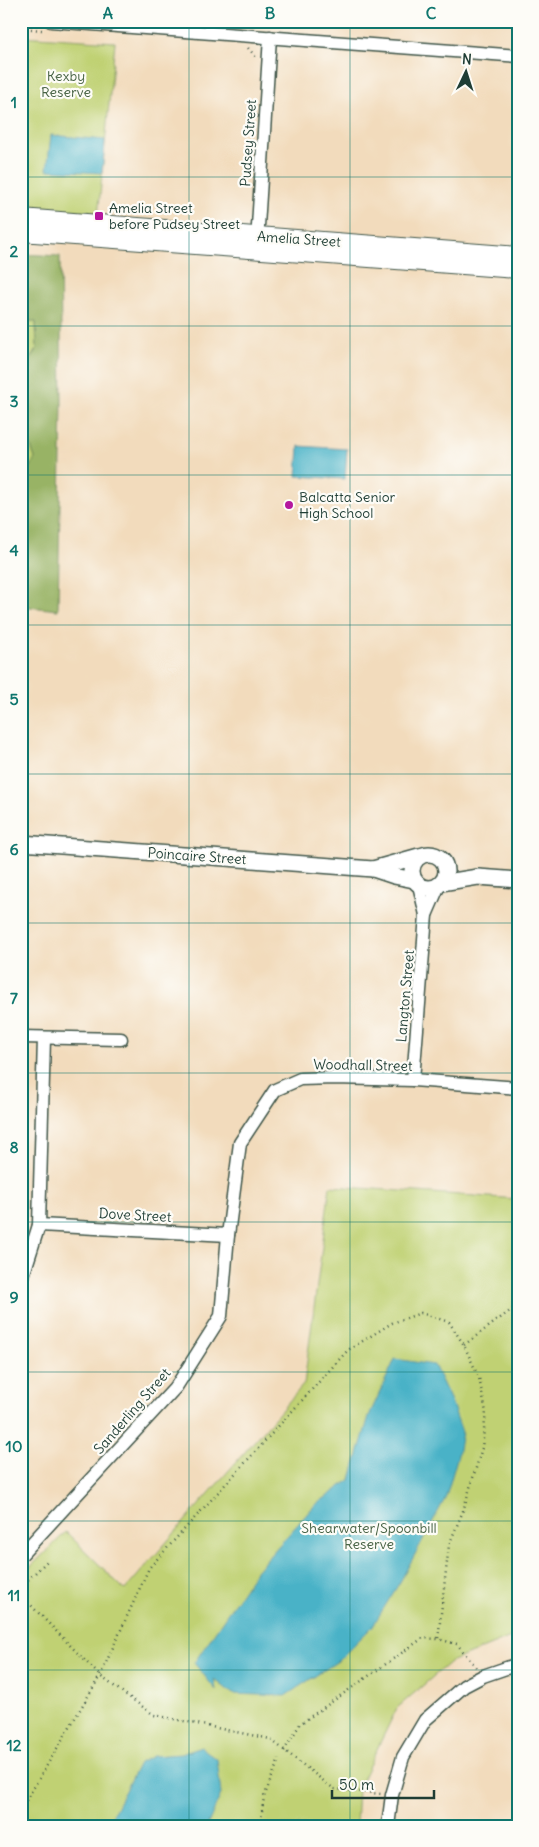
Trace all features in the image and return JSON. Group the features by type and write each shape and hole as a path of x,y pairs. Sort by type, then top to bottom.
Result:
{"main road":[{"name":"Amelia Street","path":"21,218 518,269"},
{"name":"Amelia Street","path":"21,232 518,256"}],"street":[{"path":"51,21 518,56"},
{"name":"Pudsey Street","path":"257,243 270,37"},
{"name":"Poincaire Street","path":"21,843 373,869 416,883"},
{"path":"478,877 444,862 433,854 419,856 412,867 416,883 429,888 478,877 518,880"},
{"name":"Poincaire Street","path":"373,869 419,856"},
{"path":"440,884 446,872 444,862"},
{"name":"Langton Street","path":"416,883 426,915"},
{"name":"Langton Street","path":"413,1080 426,915 440,884"},
{"path":"21,1037 121,1039"},
{"path":"21,1282 40,1225 44,1038"},
{"name":"Woodhall Street","path":"228,1235 240,1143 275,1090 300,1079 335,1078 413,1080 518,1088"},
{"name":"Dove Street","path":"40,1225 228,1235"},
{"name":"Sanderling Street","path":"21,1555 176,1387 221,1316 228,1235"},
{"path":"388,1826 392,1795 403,1757 425,1720 464,1686 483,1676 518,1664"}],"path":[{"path":"245,45 255,54 258,62"},
{"path":"464,1345 518,1304"},
{"path":"21,1809 100,1676 149,1568 348,1350 392,1322 422,1313 449,1322 464,1345 479,1378 486,1412 482,1448 463,1511 449,1545 438,1639"},
{"path":"21,1587 49,1559"},
{"path":"21,1595 100,1676 154,1715 270,1739 284,1752 334,1789 392,1795"},
{"path":"284,1752 300,1724 423,1638 438,1639 457,1644 483,1676"},
{"path":"260,1826 264,1797 279,1759"}],"green space":[{"name":"Kexby Reserve","path":"21,36 115,42 98,216 21,211"},
{"path":"21,254 60,256 62,403 58,610 21,606 21,487 35,458 21,419 21,374 37,348 36,322 21,319"},
{"path":"21,319 36,322 37,348 21,374"},
{"path":"21,419 35,458 21,487"},
{"name":"Shearwater/Spoonbill Reserve","path":"330,1186 518,1199 518,1634 450,1662 397,1708 358,1788 356,1826 21,1826 21,1576 66,1532 125,1590 304,1384"}],"water":[{"path":"51,135 105,140 102,173 47,170"},
{"path":"299,446 347,449 345,479 297,476"},
{"path":"395,1359 434,1365 451,1401 462,1432 458,1455 446,1497 400,1582 372,1627 338,1661 285,1696 233,1694 214,1679 216,1690 194,1663 256,1571 314,1506 351,1479 369,1416"},
{"path":"201,1747 217,1759 221,1794 207,1826 97,1826 112,1816 139,1763 153,1756 181,1754"}],"place":[{"name":"Amelia Street before Pudsey Street","path":"99,216"},
{"name":"Balcatta Senior High School","path":"289,505"}]}
